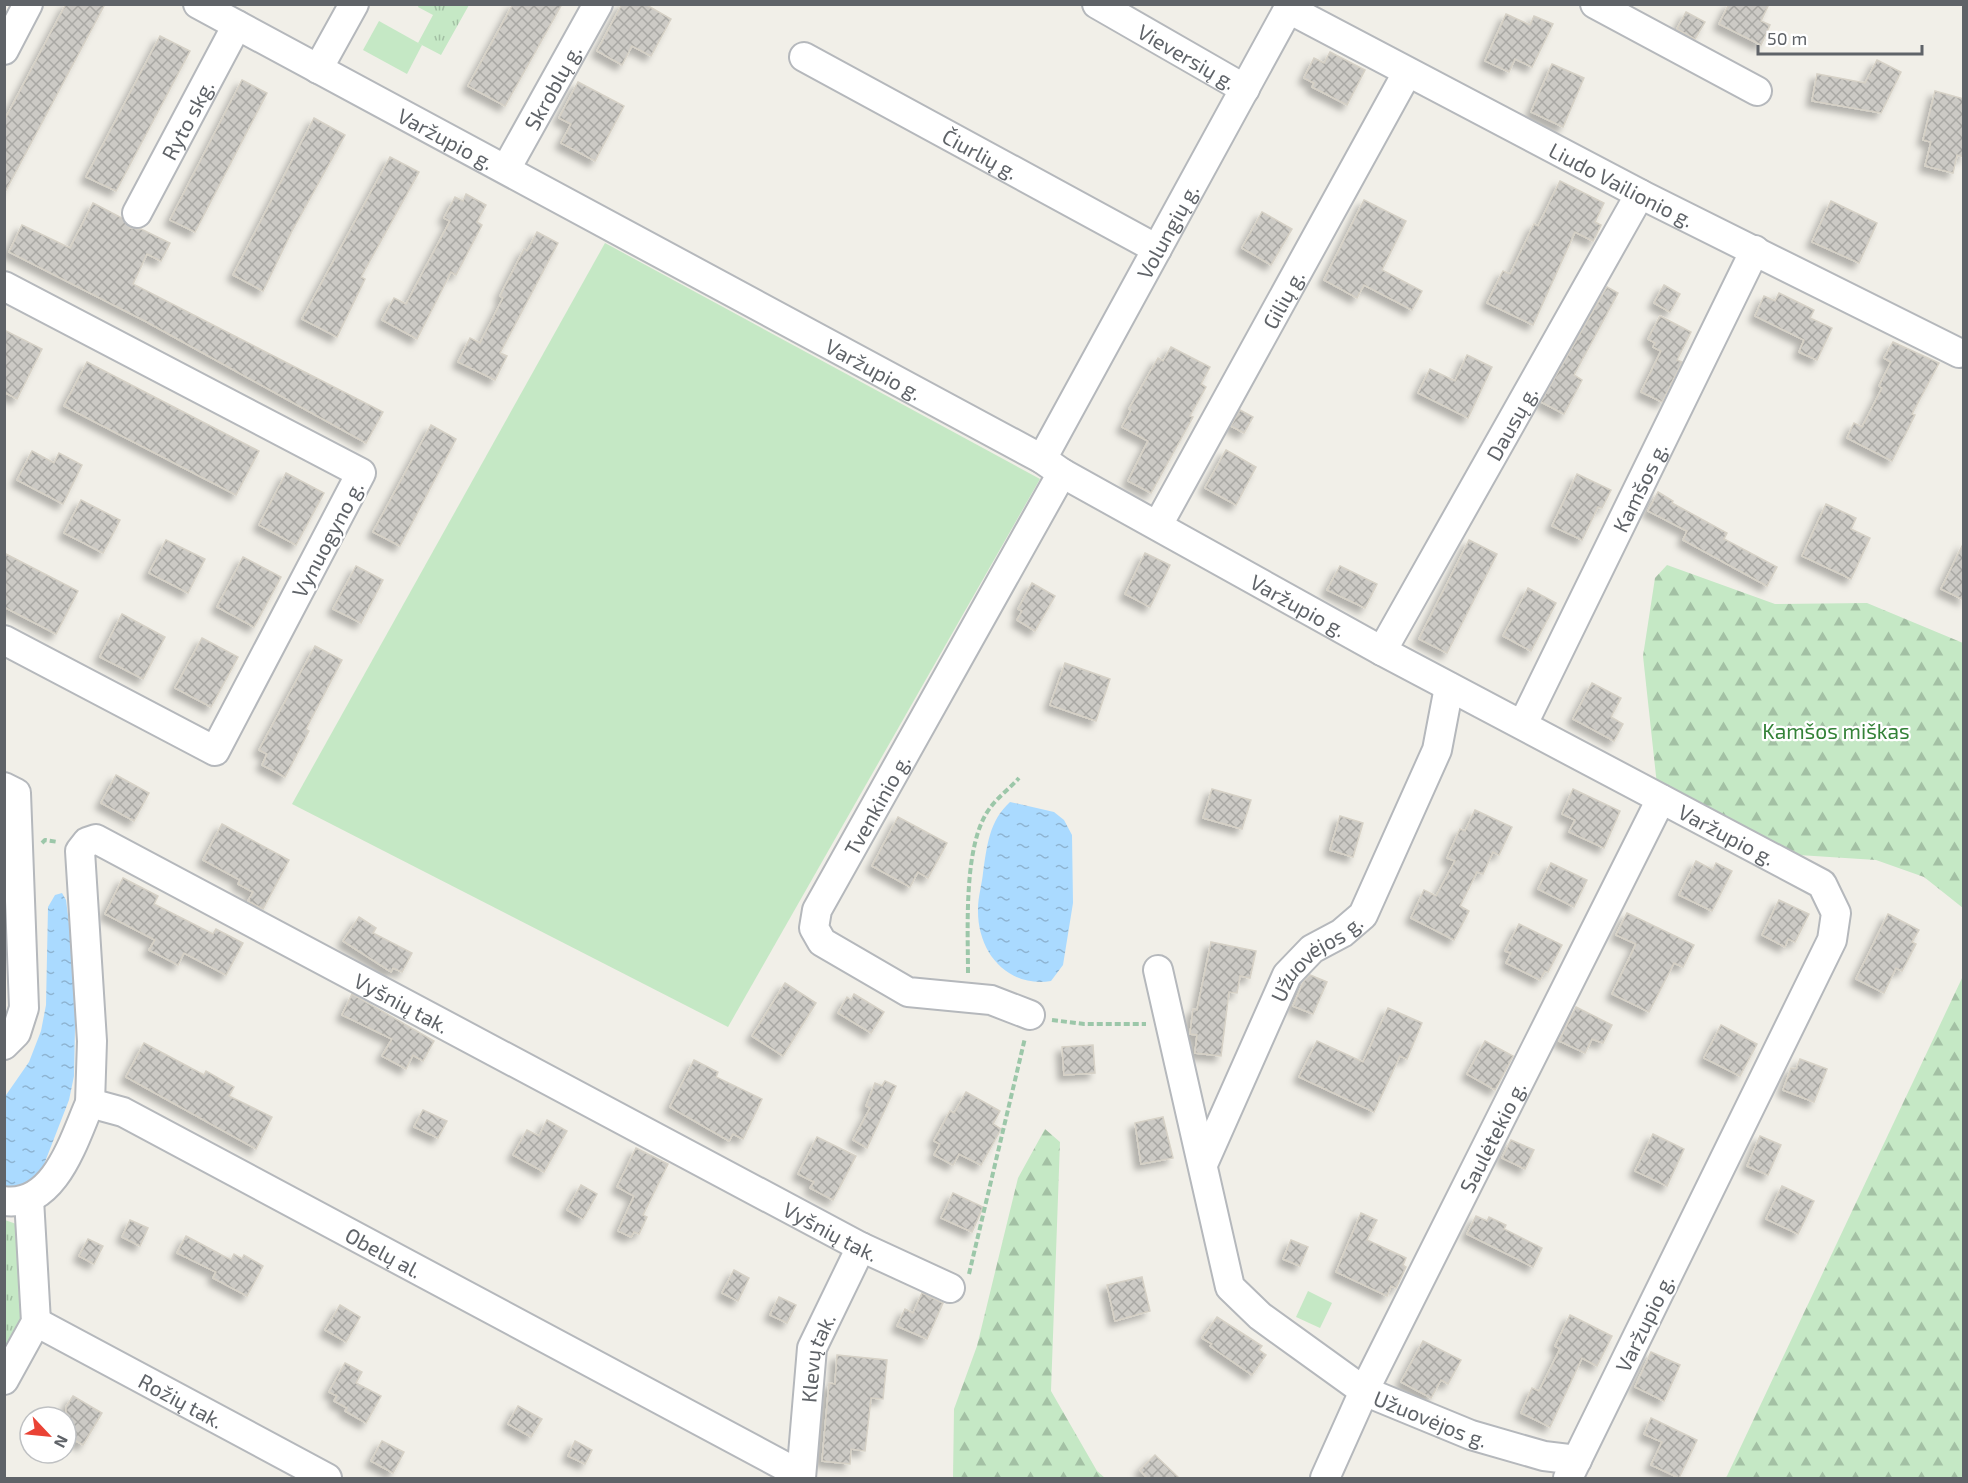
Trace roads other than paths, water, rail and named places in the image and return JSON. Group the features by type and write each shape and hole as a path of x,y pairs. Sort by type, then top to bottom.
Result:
{"street":[{"path":"4,50 28,4"},
{"name":"Varžupio g.","path":"198,4 1052,466 1382,651 1822,884 1836,913 1833,940 1572,1469"},
{"path":"318,69 354,4"},
{"name":"Skroblų g.","path":"506,169 598,4"},
{"name":"Vieversių g.","path":"1097,4 1245,89"},
{"path":"1595,4 1757,91"},
{"name":"Volungių g.","path":"1052,466 1157,249 1290,7"},
{"name":"Liudo Vailionio g.","path":"1290,7 1407,73 1640,194 1959,353"},
{"name":"Ryto skg.","path":"136,213 237,25"},
{"name":"Čiurlių g.","path":"804,57 1157,249"},
{"name":"Gilių g.","path":"1158,525 1407,73"},
{"name":"Dausų g.","path":"1382,651 1640,194"},
{"name":"Kamšos g.","path":"1523,724 1755,250"},
{"name":"Vynuogyno g.","path":"4,286 361,473 215,751 4,640"},
{"name":"Tvenkinio g.","path":"1030,1015 991,1000 908,992 822,942 814,927 818,910 1052,466"},
{"name":"Užuovėjos g.","path":"1204,1162 1287,975 1296,963 1312,949 1342,933 1363,915 1437,750 1449,687"},
{"path":"4,1045 16,1033 24,1008 19,862 10,790"},
{"name":"Saulėtekio g.","path":"1325,1479 1364,1391 1661,799"},
{"name":"Vyšnių tak.","path":"90,1103 92,1041 80,851 87,842 96,840 861,1247 959,1284"},
{"name":"Užuovėjos g.","path":"1158,970 1204,1162 1230,1287 1260,1316 1364,1391 1471,1435 1545,1456 1572,1469"},
{"path":"4,1380 36,1322 17,1200 41,1192 56,1175 90,1103"},
{"name":"Obelų al.","path":"90,1103 123,1112 801,1477"},
{"name":"Klevų tak.","path":"801,1477 812,1348 861,1247"},
{"name":"Rožių tak.","path":"36,1322 327,1479"}],"water":[{"path":"1010,802 1054,812 1064,820 1072,835 1073,903 1063,965 1051,981 1035,982 1008,973 989,953 979,925 979,900 988,844 997,817"},
{"path":"62,893 66,900 76,979 74,1076 69,1100 43,1167 34,1180 20,1187 5,1188 4,1098 29,1062 41,1031 46,1005 48,907 55,895"}],"park label":[{"name":"Kamšos miškas","path":"1836,730"}]}
